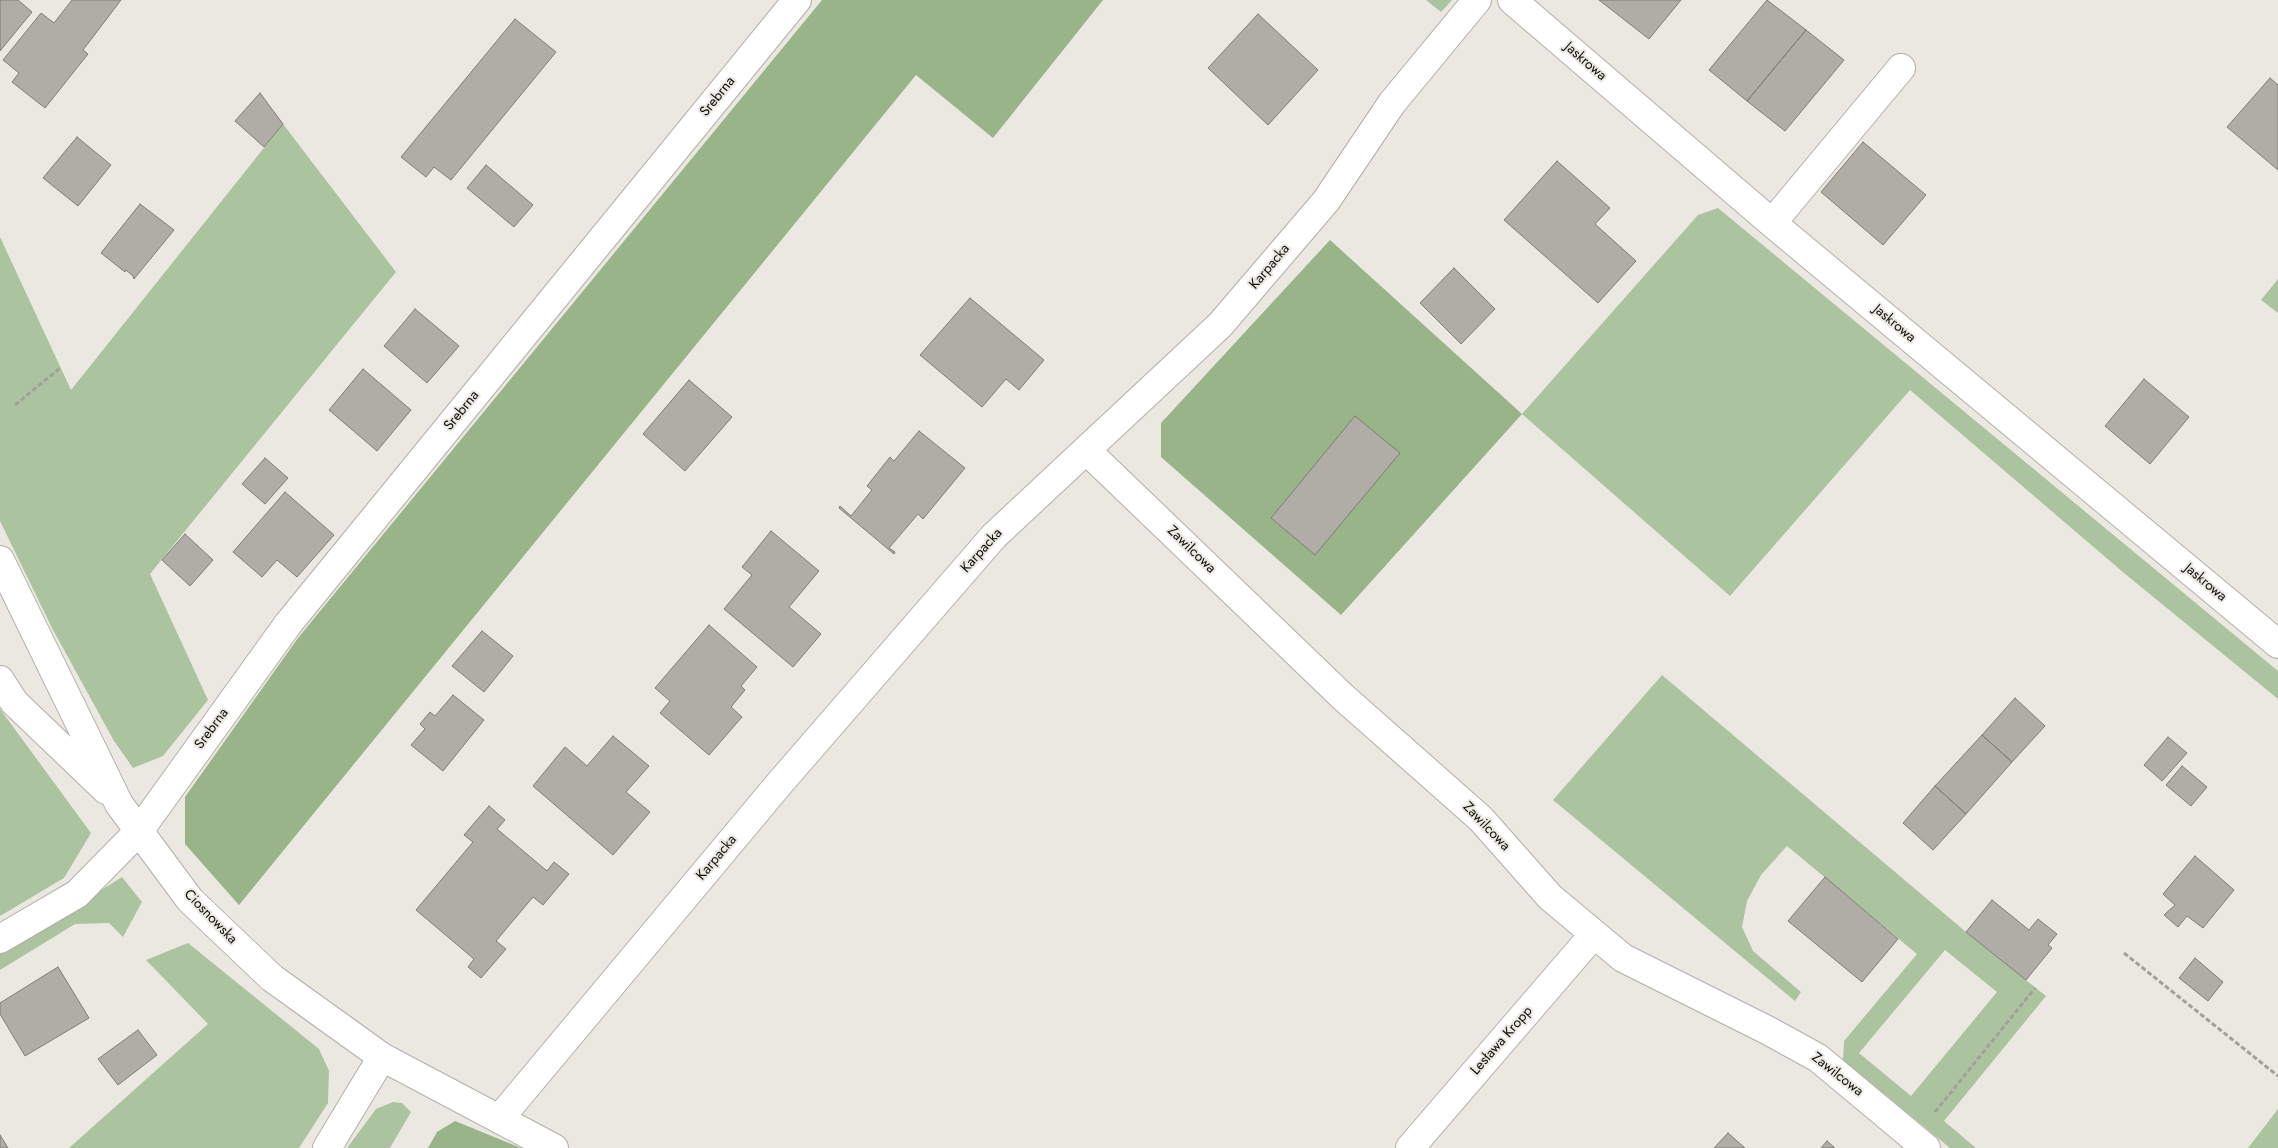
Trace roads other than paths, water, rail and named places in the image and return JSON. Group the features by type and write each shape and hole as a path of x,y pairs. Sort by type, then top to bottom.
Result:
{"street":[{"name":"Srebrna","path":"0,939 77,894 139,831 288,624 797,0"},
{"name":"Karpacka","path":"500,1118 779,784 994,536 1220,325 1326,201 1392,103 1477,0"},
{"name":"Jaskrowa","path":"1512,0 1772,223 2278,644"},
{"path":"1772,223 1901,68"},
{"name":"Zawilcowa","path":"1086,450 1343,697 1481,819 1550,897 1594,934 1623,958 1769,1031 1818,1058 1920,1143"},
{"name":"Ciosnowska","path":"0,560 119,804 190,900 272,978 382,1057 554,1148"},
{"path":"0,680 14,702 119,804"},
{"name":"Lesława Kropp","path":"1410,1148 1594,934"},
{"path":"326,1148 382,1057"}]}
